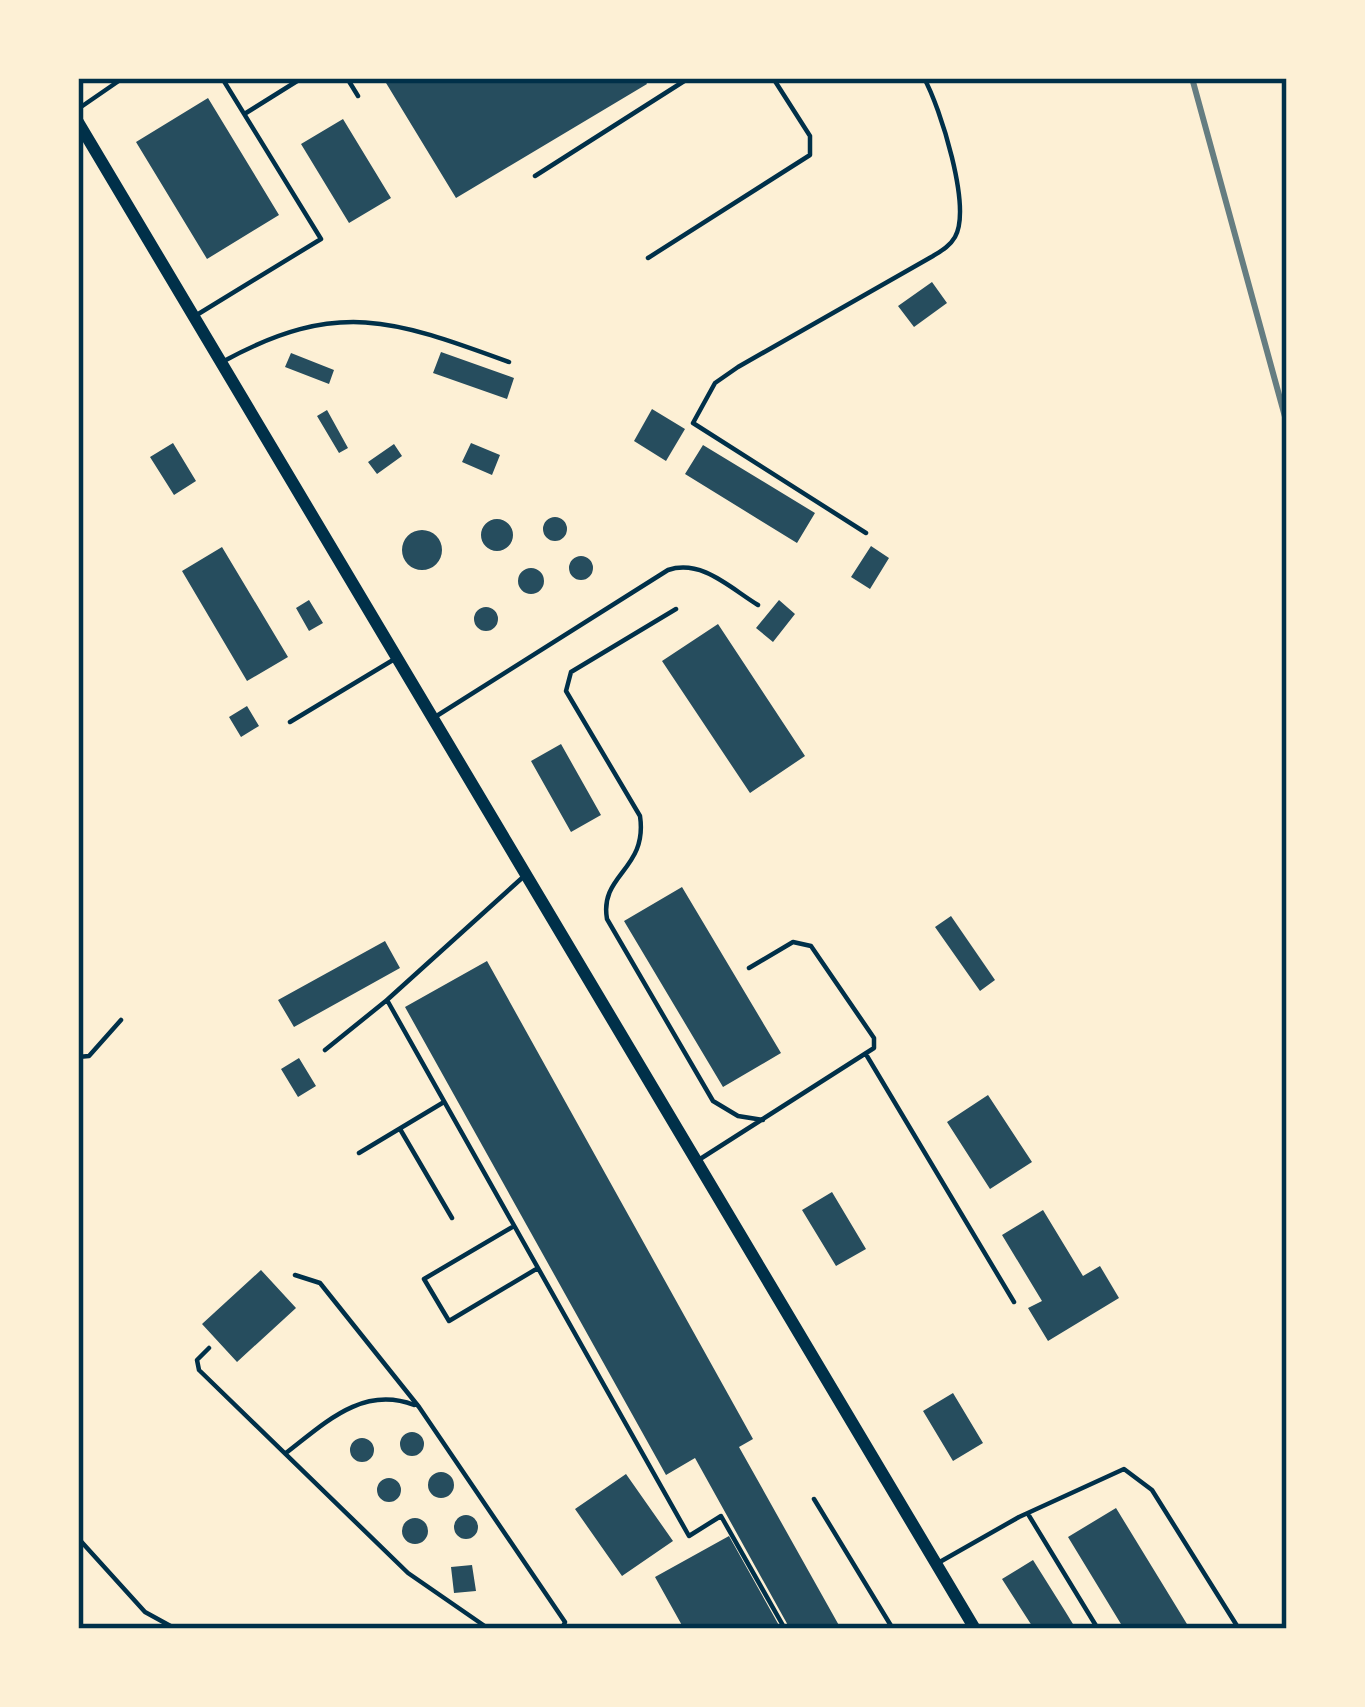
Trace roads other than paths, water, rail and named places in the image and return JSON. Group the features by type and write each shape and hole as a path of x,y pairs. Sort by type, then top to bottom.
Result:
{"street":[{"path":"78,122 975,1629"}],"lane":[{"path":"78,109 123,78"},
{"path":"195,316 321,239 222,78"},
{"path":"244,114 302,78"},
{"path":"347,78 358,96"},
{"path":"535,176 689,78"},
{"path":"648,258 810,155 810,136 773,78"},
{"path":"866,533 693,423 715,383 933,256 956,237 960,212 949,149 924,78"},
{"path":"223,362 285,331 337,320 422,330 509,362"},
{"path":"435,717 668,570 684,565 704,570 758,605"},
{"path":"676,610 571,672 566,691 640,816 639,850 635,862 609,887 604,901 607,919 713,1101 738,1116 763,1120"},
{"path":"290,722 399,657"},
{"path":"325,1050 526,874"},
{"path":"695,1162 866,1056 874,1038 811,946 793,942 749,968"},
{"path":"387,1000 688,1536 721,1516 785,1629"},
{"path":"78,1057 88,1056 121,1020"},
{"path":"866,1056 1014,1302"},
{"path":"359,1154 444,1102"},
{"path":"400,1129 452,1217"},
{"path":"514,1226 424,1280 449,1321 538,1268"},
{"path":"295,1275 320,1283 419,1407 565,1622 562,1629"},
{"path":"209,1348 196,1360 199,1370 408,1573 489,1629"},
{"path":"284,1455 338,1414 372,1399 419,1407"},
{"path":"937,1564 1109,1474 1135,1473 1152,1490 1239,1629"},
{"path":"814,1499 893,1629"},
{"path":"1028,1514 1098,1629"},
{"path":"78,1538 145,1612 176,1629"}],"railway":[{"path":"1192,78 1287,424"}]}
